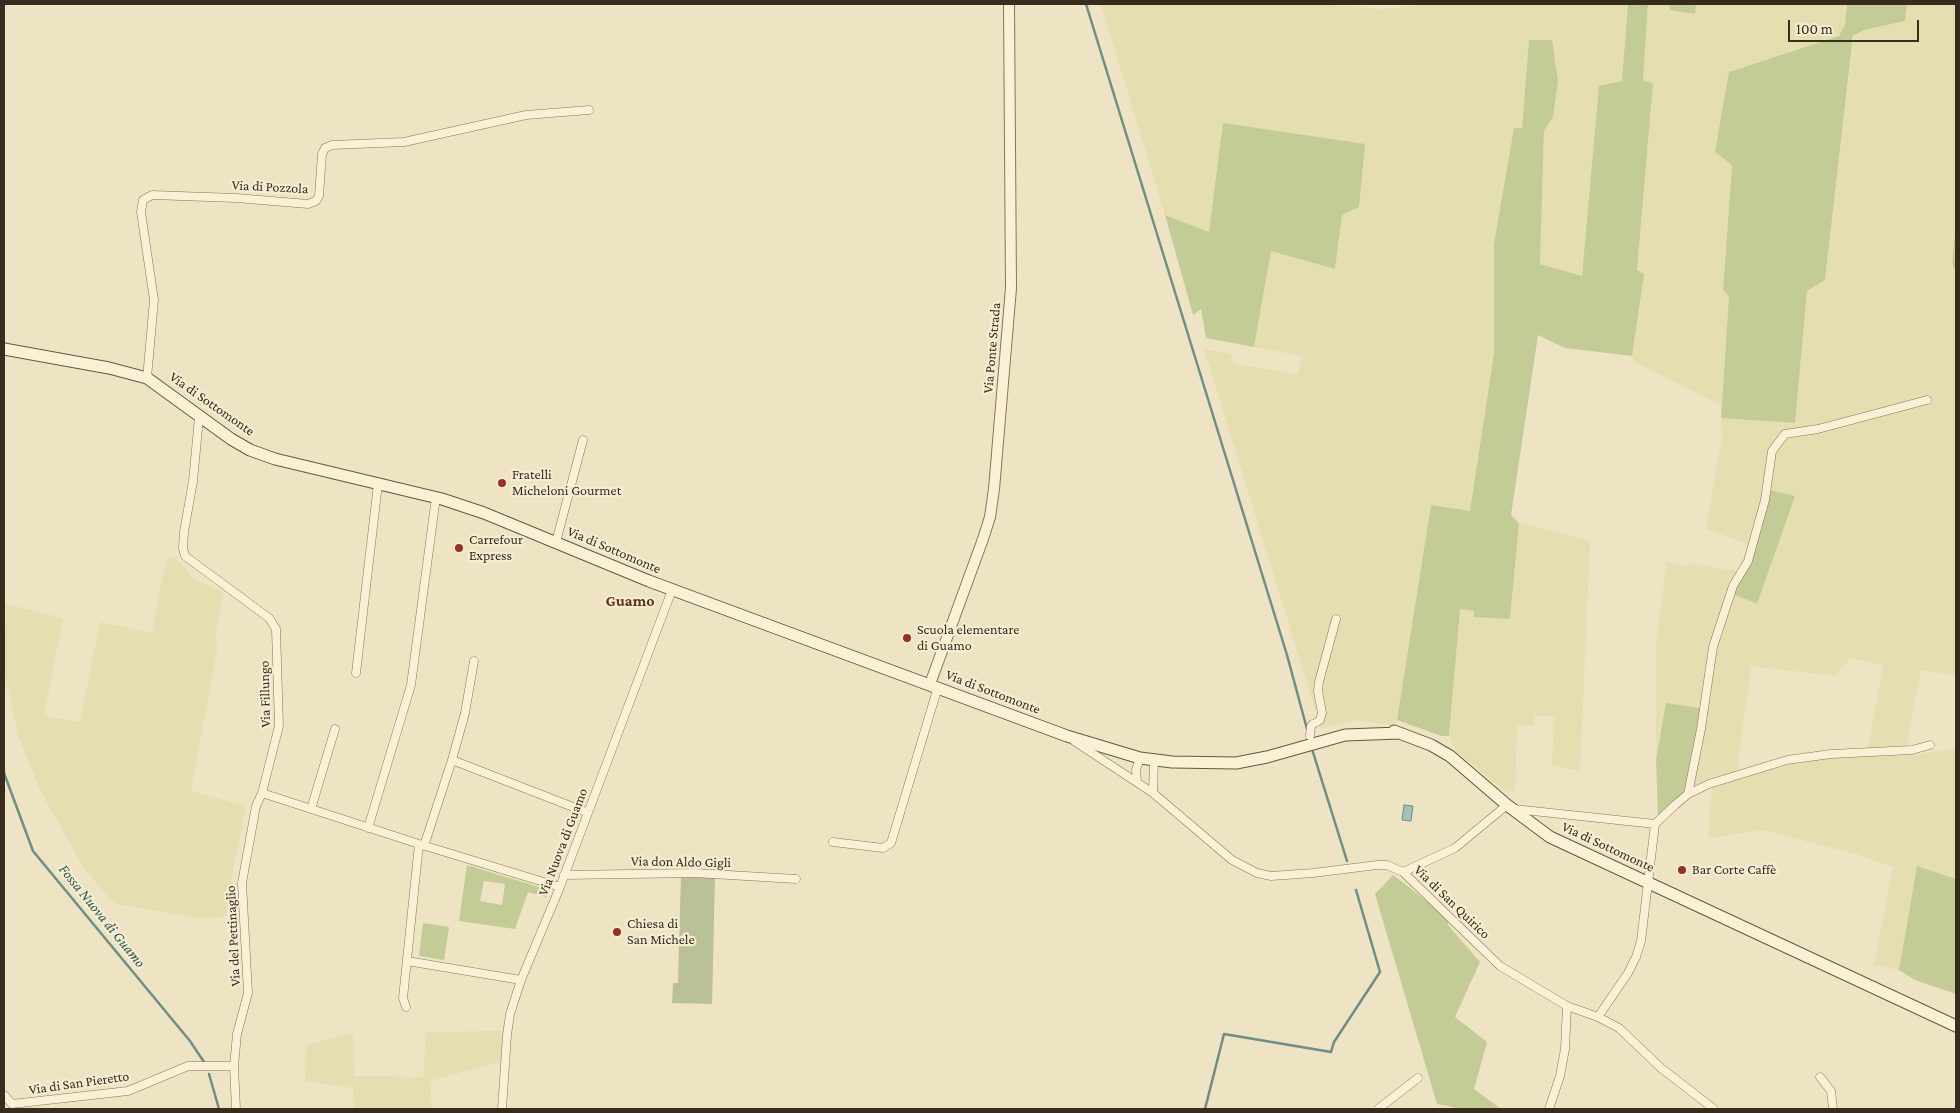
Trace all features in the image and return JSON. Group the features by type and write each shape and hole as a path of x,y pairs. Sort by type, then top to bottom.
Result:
{"main road":[{"name":"Via di Sottomonte","path":"4,350 109,368 147,378 158,384 199,418 250,450 274,459 436,498 484,513 672,590 1068,736 1140,758 1187,763 1223,761 1236,763 1260,759 1345,735 1399,733"},
{"name":"Via di Sottomonte","path":"1223,761 1310,736 1355,726 1382,727 1399,733 1431,745 1450,756 1510,807 1550,837 1956,1026"}],"street":[{"name":"Via Ponte Strada","path":"934,685 990,517 994,489 1011,288 1009,4"},
{"name":"Via di Pozzola","path":"147,378 154,300 141,212 143,200 152,195 236,198 308,204 316,201 319,196 322,154 325,148 332,145 404,142 526,115 589,110"},
{"path":"1688,794 1701,729 1713,647 1733,586 1748,561 1765,500 1772,451 1785,434 1818,430 1927,400"},
{"name":"Via Fillungo","path":"199,418 193,482 184,532 183,548 185,556 269,618 276,629 279,726 262,792"},
{"path":"556,542 583,440"},
{"path":"356,673 378,484"},
{"path":"368,828 411,685 436,498"},
{"name":"Via Nuova di Guamo","path":"502,1109 507,1034 510,1014 521,980 560,887 586,812 672,590"},
{"path":"1310,736 1311,726 1320,720 1322,713 1318,691 1319,682 1336,618"},
{"path":"406,1007 403,998 422,845 452,760 465,714 474,661"},
{"path":"833,842 883,848 891,843 934,685"},
{"path":"311,809 335,730"},
{"name":"Via di San Quirico","path":"1068,736 1153,793 1232,860 1257,873 1271,876 1377,865 1387,865 1403,872 1500,966 1567,1006 1598,1017 1619,1028 1661,1068 1714,1109"},
{"path":"1598,1017 1636,957 1641,941 1655,824 1688,794 1709,784 1787,760 1830,754 1912,750 1930,745"},
{"path":"1137,782 1136,770 1140,758"},
{"path":"452,760 586,812"},
{"path":"1153,793 1154,760"},
{"path":"262,792 368,828 560,887"},
{"name":"Via del Pettinaglio","path":"236,1109 234,1066 237,1034 248,993 242,905 243,874 256,806 262,792"},
{"path":"1403,872 1455,848 1510,807 1655,824"},
{"name":"Via don Aldo Gigli","path":"564,875 696,873 796,879"},
{"path":"407,962 521,980"},
{"path":"1548,1109 1560,1076 1565,1048 1567,1006"},
{"name":"Via di San Pieretto","path":"4,1095 14,1106 128,1091 188,1066 234,1066"},
{"path":"1820,1077 1831,1091 1833,1109"},
{"path":"1378,1109 1418,1078"}],"shaded area":[{"path":"1101,4 1316,4 1383,9 1418,4 1628,4 1622,81 1599,87 1583,276 1540,264 1544,131 1553,117 1552,40 1529,40 1522,128 1494,244 1494,353 1470,511 1431,505 1396,726 1358,720 1321,728 1204,349 1231,354 1233,363 1298,375 1302,356 1254,347 1271,251 1335,269 1342,214 1209,232 1165,215"},
{"path":"1648,4 1670,4 1670,10 1695,13 1696,4 1847,4 1845,26 1839,36 1729,72 1732,165 1723,290 1729,296 1722,406 1634,362 1632,356 1643,274 1637,271 1653,84 1643,80"},
{"path":"1907,4 1956,4 1956,221 1952,263 1956,274 1956,675 1921,670 1906,748 1868,750 1883,665 1851,658 1835,676 1751,666 1737,771 1697,783 1689,790 1700,708 1666,704 1656,760 1656,646 1667,561 1687,567 1691,563 1740,572 1795,497 1770,490 1750,545 1706,529 1722,437 1721,418 1795,423 1807,291 1825,280 1854,36 1864,30 1905,21"},
{"path":"1519,523 1588,540 1590,543 1580,771 1552,765 1554,717 1535,715 1534,725 1517,726 1515,792 1505,791 1457,752 1449,736 1460,608 1474,611 1474,616 1510,619"},
{"path":"175,557 193,578 223,592 216,633 217,650 191,791 246,806 232,875 231,911 221,918 196,918 117,904 110,899 83,867 41,792 19,738 4,671 6,604 63,618 44,716 80,722 100,622 152,633 159,592 168,559"},
{"path":"1956,749 1956,879 1917,866 1899,970 1874,965 1893,867 1859,855 1763,830 1708,838 1712,789 1752,773 1836,755 1912,755"},
{"path":"503,1031 501,1061 430,1081 432,1109 354,1109 353,1088 305,1081 306,1045 353,1033 354,1076 423,1077 426,1032"}],"green space":[{"path":"1628,4 1648,4 1643,80 1653,84 1637,270 1644,274 1632,356 1565,348 1538,335 1511,515 1519,523 1510,619 1474,617 1474,611 1460,609 1449,736 1441,736 1397,720 1431,505 1470,511 1494,353 1494,244 1514,128 1522,128 1529,40 1552,40 1558,81 1553,117 1544,131 1540,264 1582,276 1599,86 1622,81"},
{"path":"1670,4 1696,4 1695,14 1670,10"},
{"path":"1847,4 1907,4 1905,21 1864,30 1853,36 1825,280 1807,291 1795,423 1721,418 1729,296 1723,290 1732,165 1715,152 1729,72 1839,36 1845,25"},
{"path":"1223,123 1365,144 1359,207 1342,215 1335,269 1271,251 1254,347 1206,338 1201,309 1193,315 1165,215 1209,232"},
{"path":"1956,221 1956,274 1952,263"},
{"path":"1770,490 1795,496 1757,604 1733,594"},
{"path":"1666,703 1700,708 1689,790 1658,816 1656,760"},
{"path":"467,865 549,890 546,897 528,892 515,929 459,921","holes":["484,881 505,884 502,905 480,901"]},
{"path":"1917,866 1956,879 1956,994 1915,980 1899,970"},
{"path":"681,875 715,876 712,1004 672,1003 673,983 678,983"},
{"path":"1393,875 1449,918 1448,925 1480,962 1455,1017 1487,1042 1474,1089 1501,1109 1453,1109 1453,1107 1437,1104 1375,894"},
{"path":"423,923 449,927 444,960 419,956"}],"water":[{"path":"1404,805 1413,806 1411,821 1402,820"}],"waterway":[{"path":"1086,4 1287,655 1307,729"},
{"path":"1312,749 1347,861"},
{"name":"Fossa Nuova di Guamo","path":"4,773 33,851 190,1041 204,1062"},
{"path":"1205,1109 1224,1034 1331,1052 1334,1042 1380,972 1356,890"},
{"path":"209,1074 219,1109"}],"place":[{"name":"Fratelli Micheloni Gourmet","path":"502,483"},
{"name":"Carrefour Express","path":"459,548"},
{"name":"Scuola elementare di Guamo","path":"907,638"},
{"name":"Bar Corte Caffè","path":"1682,870"},
{"name":"Chiesa di San Michele","path":"617,932"}],"district":[{"name":"Guamo","path":"630,601"}]}
